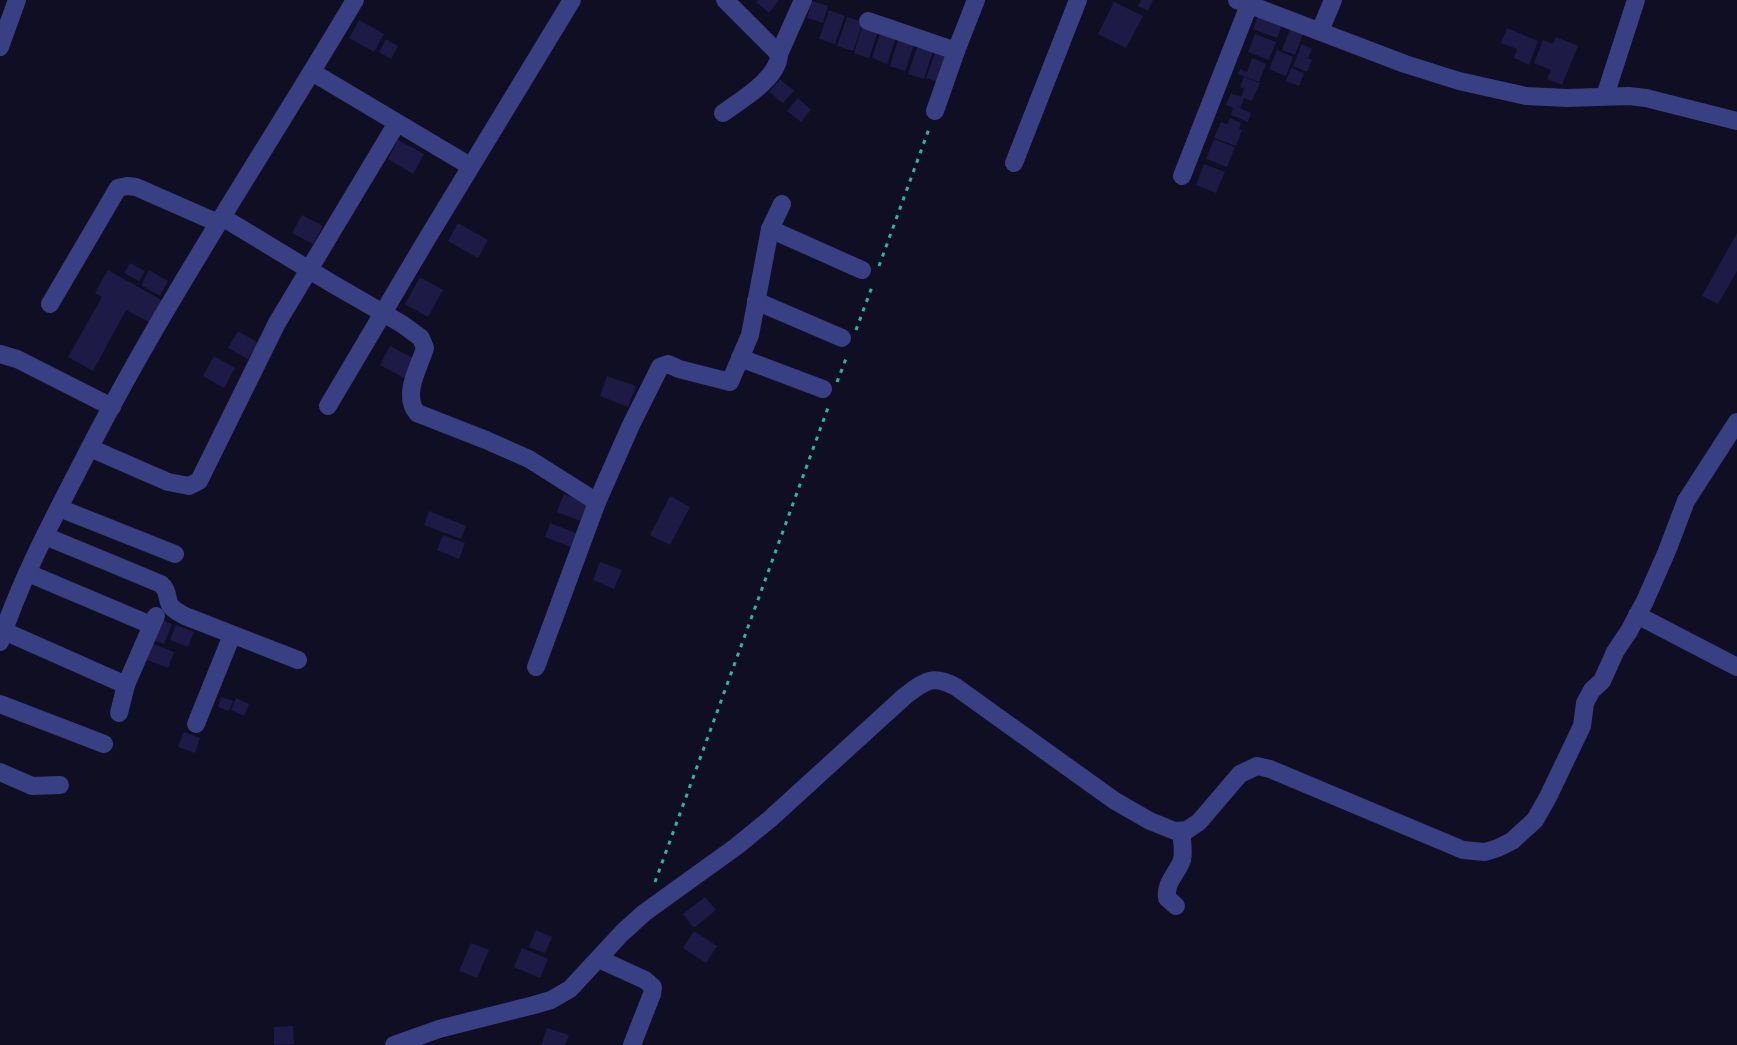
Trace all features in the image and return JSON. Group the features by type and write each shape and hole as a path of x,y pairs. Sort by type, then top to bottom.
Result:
{"street":[{"path":"126,685 2,637 45,536 168,304 355,0"},
{"path":"328,406 572,0"},
{"path":"725,0 779,54"},
{"path":"723,113 773,73 803,0"},
{"path":"935,111 976,0"},
{"path":"1014,163 1078,0"},
{"path":"1320,31 1333,0"},
{"path":"1605,96 1636,0"},
{"path":"1182,176 1244,2 1405,64 1483,87 1537,97 1646,98 1737,121"},
{"path":"0,47 10,7"},
{"path":"868,21 956,51"},
{"path":"312,72 470,166"},
{"path":"90,448 168,482 189,486 199,481 277,323 397,123"},
{"path":"50,304 118,188 136,187 220,220 414,332 424,342 425,348 411,391 412,406 417,413 529,459 597,502"},
{"path":"536,667 597,502 660,367 668,364 730,382 750,335 770,229 782,204"},
{"path":"770,229 862,270"},
{"path":"756,301 849,340"},
{"path":"0,354 17,359 112,407"},
{"path":"740,358 823,389"},
{"path":"394,1045 439,1029 551,1000 570,989 644,913 737,846 905,696 930,680 947,682 956,687 1129,810 1165,828 1181,831 1193,827 1240,774 1257,766 1448,845 1474,852 1498,848 1524,831 1542,808 1582,726 1585,703 1592,690 1602,681 1637,615 1686,501 1737,422"},
{"path":"59,508 175,554"},
{"path":"45,536 161,584 172,608 185,616 298,660"},
{"path":"28,573 151,625"},
{"path":"119,713 126,685 151,625 168,597"},
{"path":"1637,615 1737,667"},
{"path":"196,724 232,635"},
{"path":"0,704 104,744"},
{"path":"0,772 32,786 60,785"},
{"path":"1176,906 1167,898 1166,889 1181,861 1181,831"},
{"path":"599,959 648,981 653,987 632,1045"}],"path":[{"path":"655,883 849,340 935,111"}],"building":[{"path":"779,0 769,13 756,2"},
{"path":"1141,0 1153,0 1148,11 1138,6"},
{"path":"812,1 828,6 823,23 807,18"},
{"path":"1114,2 1143,16 1126,48 1098,34"},
{"path":"829,10 845,16 835,44 819,39"},
{"path":"1260,11 1284,20 1277,38 1253,29"},
{"path":"847,17 863,22 853,51 837,46"},
{"path":"359,20 384,34 374,52 349,38"},
{"path":"863,24 879,29 869,58 854,53"},
{"path":"1507,28 1538,41 1529,65 1514,58 1517,49 1501,43"},
{"path":"1290,29 1303,34 1295,55 1282,50"},
{"path":"881,30 897,35 887,64 872,58"},
{"path":"1255,34 1276,42 1269,60 1248,52"},
{"path":"899,37 915,42 905,71 890,66"},
{"path":"1556,37 1578,46 1562,85 1547,79 1551,70 1534,63 1543,40 1553,44"},
{"path":"386,39 398,46 391,59 379,52"},
{"path":"1302,44 1312,49 1307,72 1293,66"},
{"path":"918,45 933,51 924,79 908,74"},
{"path":"936,49 952,54 942,83 926,78"},
{"path":"1277,50 1293,57 1286,76 1269,69"},
{"path":"1252,58 1266,64 1259,82 1238,74 1240,69 1247,72"},
{"path":"1291,68 1304,73 1299,86 1286,81"},
{"path":"1244,77 1260,83 1252,101 1244,98 1240,108 1251,113 1248,122 1231,115 1233,108 1226,105 1231,93 1241,97 1244,89 1240,87"},
{"path":"780,79 794,91 783,103 769,92"},
{"path":"798,98 811,110 801,122 787,111"},
{"path":"1230,118 1241,123 1239,129 1242,130 1236,146 1214,138 1221,122 1227,124"},
{"path":"1214,139 1235,147 1227,167 1206,159"},
{"path":"398,140 424,154 413,174 388,159"},
{"path":"1204,164 1225,172 1216,193 1196,185"},
{"path":"302,215 323,226 313,244 292,233"},
{"path":"458,223 488,240 478,258 448,241"},
{"path":"1737,233 1737,271 1718,304 1702,296"},
{"path":"130,263 145,271 139,281 124,273"},
{"path":"108,270 163,301 151,323 126,310 93,371 68,357 102,297 95,293"},
{"path":"149,270 168,281 160,296 141,285"},
{"path":"420,277 443,290 428,317 405,304"},
{"path":"238,331 258,343 248,359 228,348"},
{"path":"390,346 417,360 406,379 380,365"},
{"path":"214,356 235,368 224,388 203,376"},
{"path":"607,376 636,386 628,407 600,396"},
{"path":"564,494 587,503 580,521 557,512"},
{"path":"670,496 690,507 670,545 650,535"},
{"path":"429,511 466,526 461,539 424,525"},
{"path":"550,523 576,533 571,547 545,537"},
{"path":"443,535 465,543 459,559 437,550"},
{"path":"600,562 622,570 614,589 593,580"},
{"path":"155,617 172,624 164,644 147,638"},
{"path":"176,625 194,632 188,647 170,640"},
{"path":"146,641 174,652 168,668 140,657"},
{"path":"221,697 233,701 229,711 218,707"},
{"path":"236,698 249,704 244,716 231,710"},
{"path":"184,732 200,738 195,753 178,747"},
{"path":"705,897 716,910 694,928 683,914"},
{"path":"536,930 552,937 545,953 529,947"},
{"path":"694,931 717,946 706,963 683,948"},
{"path":"471,943 489,950 477,978 459,971"},
{"path":"522,948 548,959 540,978 514,967"},
{"path":"293,1026 294,1044 274,1045 274,1027"},
{"path":"547,1028 569,1035 565,1045 541,1045"}]}
